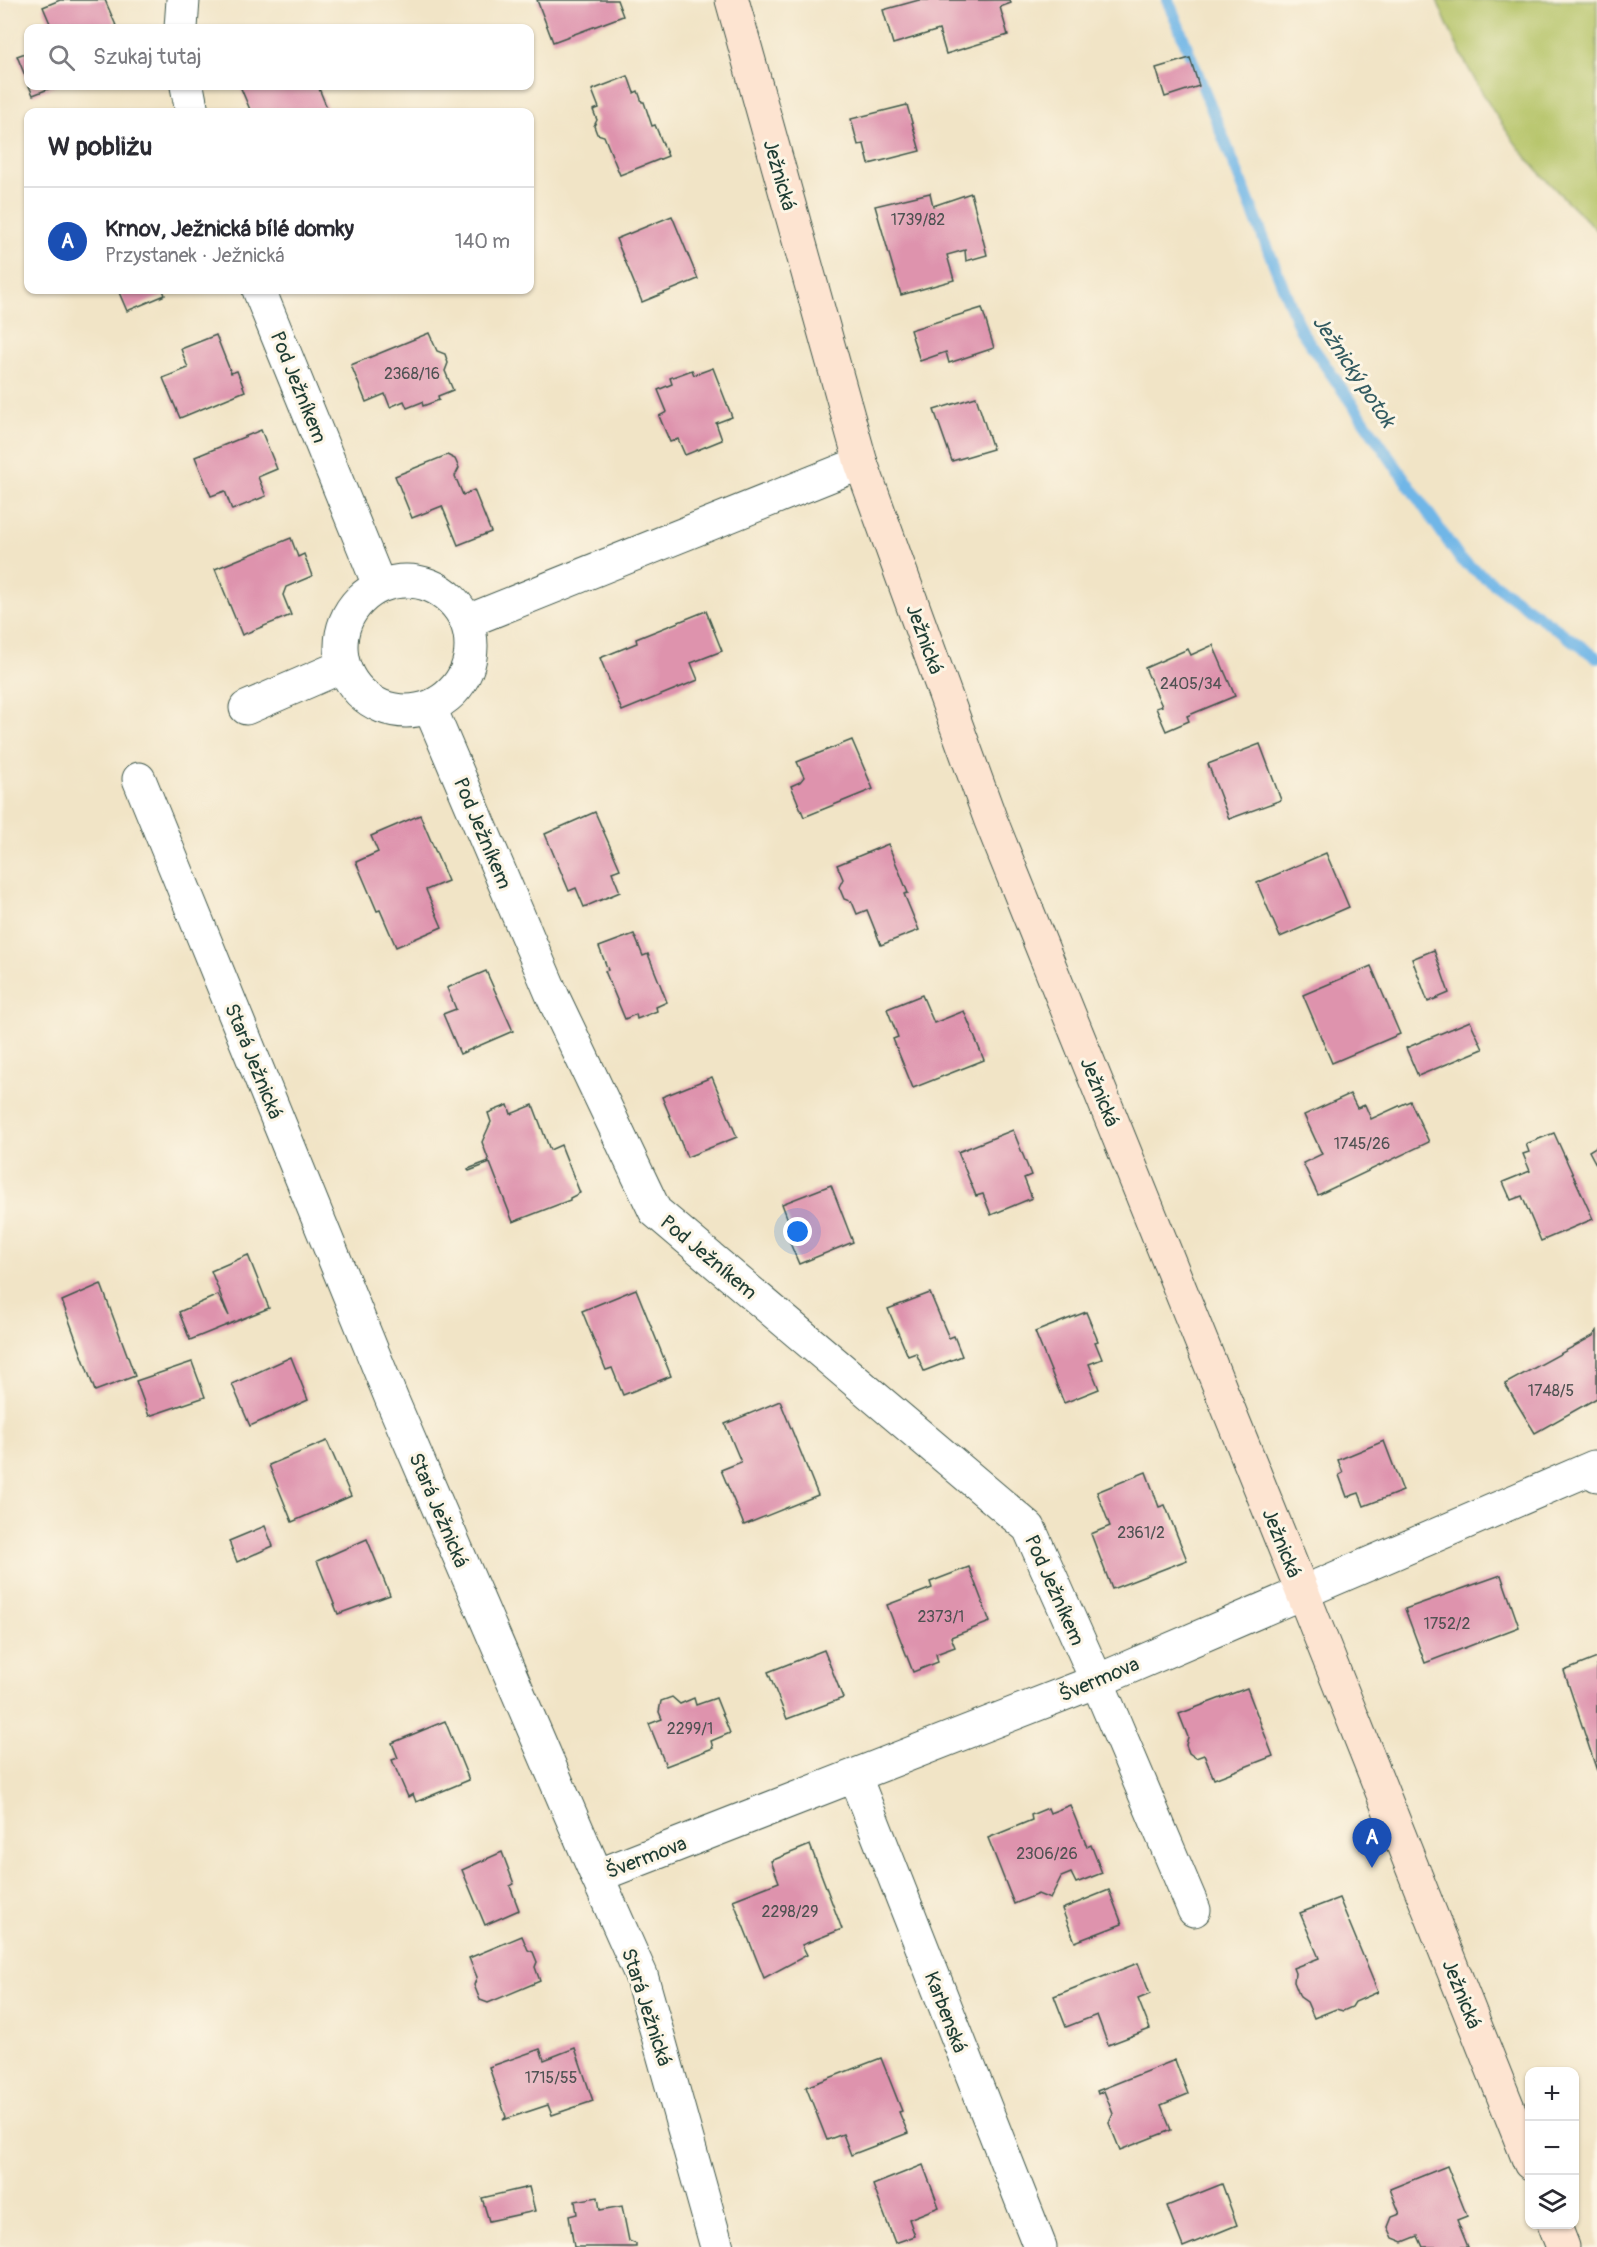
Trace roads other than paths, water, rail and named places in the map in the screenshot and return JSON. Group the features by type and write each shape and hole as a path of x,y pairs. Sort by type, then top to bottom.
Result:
{"street":[{"path":"181,24 183,0"},
{"name":"Ježnická","path":"732,0 861,463 991,821 1525,2150"},
{"path":"188,90 191,108"},
{"name":"Pod Ježníkem","path":"262,294 379,585"},
{"path":"468,621 861,463"},
{"path":"414,580 447,593 468,621 471,656 458,688 430,708 394,711 362,695 343,666 341,634 354,605 379,585 414,580"},
{"path":"246,708 343,666"},
{"name":"Pod Ježníkem","path":"430,708 553,997 655,1211 1029,1528 1097,1681"},
{"name":"Stará Ježnická","path":"139,779 392,1400 641,1975 717,2247"},
{"name":"Švermova","path":"597,1876 1097,1681 1302,1591 1596,1471"},
{"path":"1097,1681 1194,1910"},
{"name":"Karbenská","path":"855,1777 1040,2247"},
{"path":"1556,2229 1563,2247"}],"waterway":[{"name":"Ježnický potok","path":"1168,0 1300,329 1461,560 1597,658"}],"place":[{"name":"Krnov, Ježnická bílé domky","path":"1372,1868"}]}
